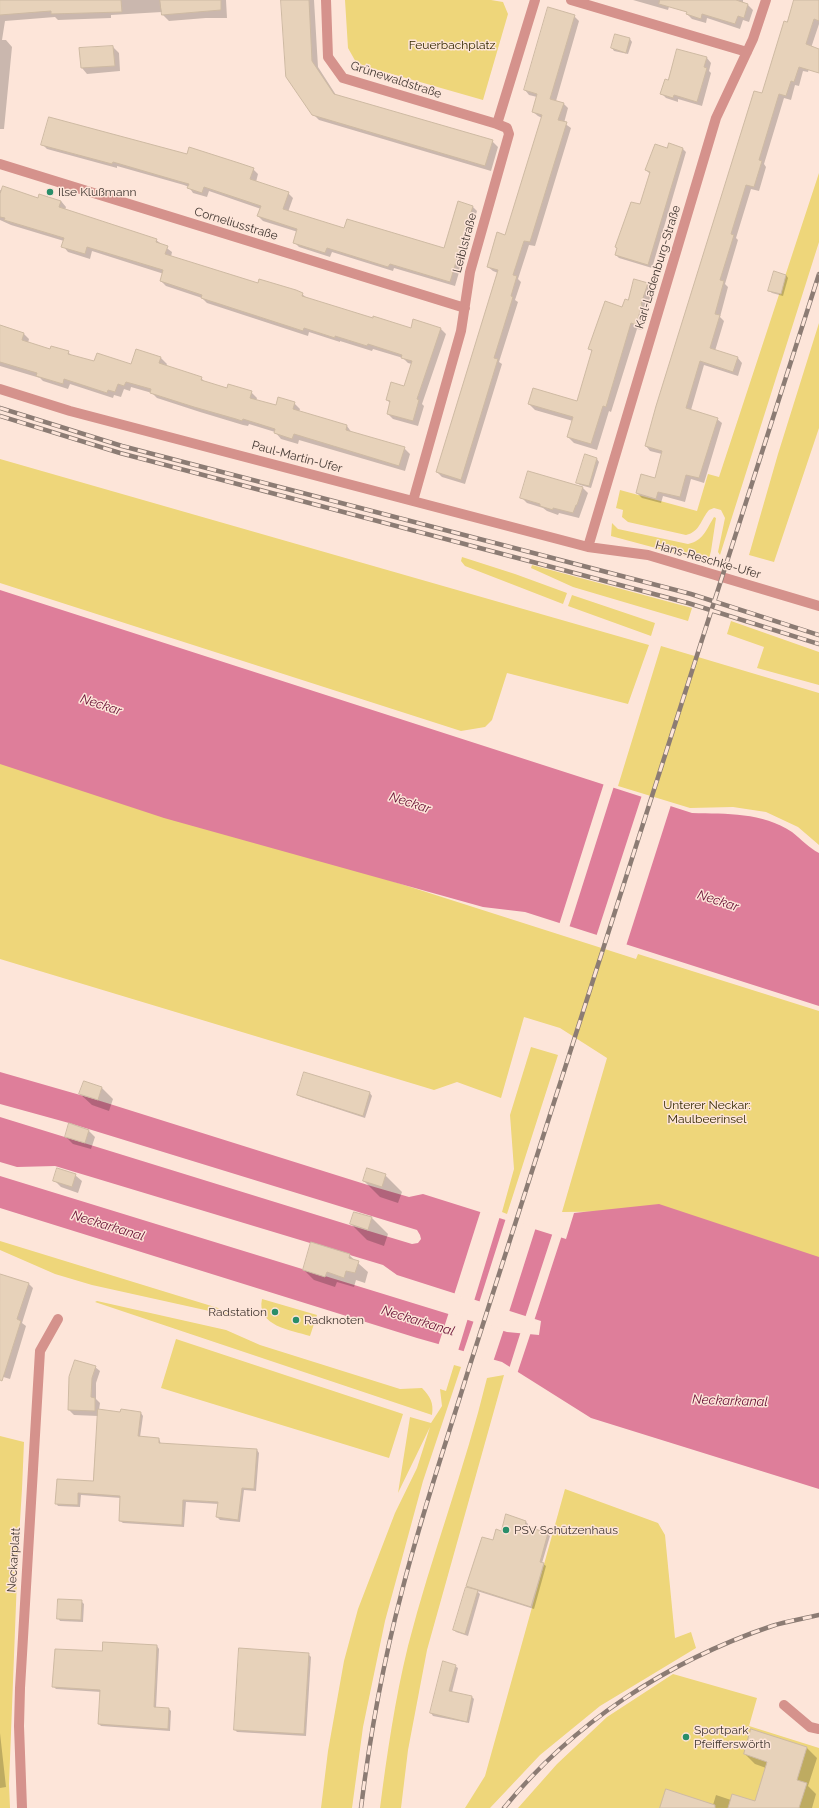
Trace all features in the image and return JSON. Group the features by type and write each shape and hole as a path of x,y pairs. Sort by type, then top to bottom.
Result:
{"street":[{"name":"Grünewaldstraße","path":"326,0 328,57 343,78 497,124"},
{"path":"497,124 534,0"},
{"path":"571,0 747,52"},
{"name":"Karl-Ladenburg-Straße","path":"588,547 716,118 753,39 766,0"},
{"name":"Leiblstraße","path":"413,501 461,331 470,272 509,134 507,128 497,124"},
{"name":"Corneliusstraße","path":"0,164 464,308"},
{"name":"Paul-Martin-Ufer","path":"0,389 70,411 588,547"},
{"name":"Hans-Reschke-Ufer","path":"588,547 648,555 819,606"},
{"name":"Neckarplatt","path":"22,1808 19,1726 20,1688 40,1351 58,1319"},
{"path":"784,1705 810,1726 819,1729"}],"green space":[{"name":"Feuerbachplatz","path":"345,0 491,0 503,2 508,14 483,100 357,64 348,48"},
{"path":"819,173 819,242 720,555 718,552 725,518 721,510 714,508 709,510 697,528 686,535 628,522 622,517 623,510 616,508 620,490 697,511 708,474 719,477"},
{"path":"819,323 819,428 774,562 749,555 778,454"},
{"path":"0,459 649,645 628,704 507,673 492,720 485,727 461,731 0,583"},
{"path":"714,517 716,518 708,562 611,536 612,523 618,529 688,544 701,538"},
{"path":"462,557 567,593 563,604 465,566 461,561"},
{"path":"532,565 692,608 688,621 573,587 531,568"},
{"path":"572,595 655,623 651,636 568,606"},
{"path":"731,621 819,652 819,685 757,668 764,647 727,634"},
{"path":"661,646 819,693 819,845 798,827 766,812 733,807 690,808 618,786"},
{"name":"Unterer Neckar: Maulbeerinsel","path":"0,756 636,959 638,954 819,1011 819,1265 644,1211 562,1212 607,1058 560,1028 524,1017 501,1098 457,1082 434,1090 0,959"},
{"path":"531,1047 558,1055 507,1214 502,1212 514,1169 510,1115"},
{"path":"0,1241 218,1308 232,1316 92,1285 55,1274 0,1250"},
{"path":"262,1299 317,1315 310,1336 285,1329 270,1321 264,1315"},
{"path":"97,1301 226,1330 260,1345 400,1389 422,1388 431,1400 432,1415 95,1302"},
{"path":"176,1339 403,1414 389,1458 161,1388"},
{"path":"454,1365 461,1367 423,1481 385,1621 363,1727 352,1808 321,1808 328,1751 344,1661 358,1609 395,1513 417,1468 430,1427 398,1493 410,1417 431,1423 442,1406 440,1389 446,1391"},
{"path":"504,1375 427,1650 408,1750 401,1808 380,1808 395,1706 403,1666 417,1612 469,1446 487,1378"},
{"path":"0,1436 24,1442 9,1784 10,1808 0,1808"},
{"path":"565,1489 658,1523 665,1535 675,1638 691,1632 696,1648 600,1706 540,1755 490,1808 465,1808 485,1776"},
{"name":"Sportpark Pfeifferswörth","path":"673,1674 757,1698 749,1726 819,1748 819,1808 518,1808 557,1764 607,1717"}],"water":[{"name":"Neckar","path":"0,590 692,813 744,815 756,817 781,825 819,853 819,1006 525,912 483,907 164,818 0,764"},
{"name":"Neckarkanal","path":"0,1072 94,1099 371,1186 409,1197 423,1194 566,1239 574,1213 659,1204 819,1257 819,1489 591,1418 502,1362 417,1338 0,1208 0,1176 507,1332 539,1335 541,1321 397,1275 383,1265 55,1166 17,1167 0,1162 0,1117 412,1244 418,1243 421,1239 417,1230 69,1123 0,1104"}],"pier":[{"path":"604,783 614,786 569,928 559,925"},
{"path":"642,795 671,805 626,946 596,937"},
{"path":"481,1210 500,1216 474,1301 454,1295"},
{"path":"506,1218 536,1227 509,1312 479,1303"},
{"path":"553,1232 562,1235 534,1321 525,1318"},
{"path":"449,1312 468,1318 458,1351 438,1346"},
{"path":"474,1320 504,1329 493,1362 463,1353"},
{"path":"521,1331 531,1332 517,1374 509,1369"}],"building":[{"path":"0,0 121,0 122,12 51,14 51,11 0,15"},
{"path":"160,0 221,0 221,10 162,15"},
{"path":"281,0 309,0 312,61 334,94 493,140 485,166 312,115 286,77"},
{"path":"660,0 736,0 748,4 744,18 738,16 735,24 702,14 701,19 686,14 687,12 659,4"},
{"path":"794,0 819,0 819,21 814,19 806,44 819,49 819,73 799,67 794,82 791,81 786,96 779,94 759,160 762,161 754,187 746,185 731,234 734,235 720,280 724,281 715,314 720,315 710,348 738,357 733,372 700,361 686,408 718,418 699,478 686,475 680,497 658,492 656,499 636,493 641,474 655,478 662,451 645,446 656,406 754,91 762,93 784,21 787,22"},
{"path":"548,7 575,15 550,99 564,103 558,120 567,122 530,242 524,241 513,275 517,276 511,296 513,297 494,358 498,359 461,480 436,472 498,270 487,267 497,232 505,235 542,115 532,112 537,94 524,90"},
{"path":"615,34 630,38 626,53 611,48"},
{"path":"113,46 115,66 81,68 79,48"},
{"path":"677,49 707,57 704,67 707,68 697,102 674,95 673,98 660,94 665,79 668,80"},
{"path":"49,117 187,154 189,147 254,168 250,179 289,192 283,209 344,228 347,219 444,248 458,201 473,206 450,282 390,264 388,267 327,248 325,253 293,243 297,229 257,216 261,206 204,187 202,193 187,188 189,184 113,162 112,164 41,145"},
{"path":"669,143 683,148 648,265 615,255 617,248 615,247 631,202 640,204 650,172 645,170 655,144 667,148"},
{"path":"3,186 38,198 39,194 61,201 59,207 157,239 156,242 168,246 165,254 258,283 259,279 296,290 303,293 302,296 373,318 373,316 411,328 413,319 441,328 417,399 419,400 413,421 387,414 390,401 386,400 391,382 404,386 412,361 401,358 402,355 368,344 367,346 335,336 335,338 304,328 303,331 201,298 202,295 160,281 163,270 87,247 85,254 61,247 64,238 4,220 5,218 0,217 0,194"},
{"path":"774,271 786,275 781,294 768,291"},
{"path":"634,279 648,283 636,325 631,323 606,407 603,406 591,444 567,437 573,417 528,404 533,388 577,401 592,350 588,349 605,301 622,307 625,299 628,300"},
{"path":"0,325 24,333 22,340 50,349 51,346 69,351 68,354 94,361 97,353 131,364 136,349 161,357 159,363 202,377 201,380 227,388 228,384 252,391 250,398 276,405 278,397 295,402 293,409 347,425 346,430 405,447 399,466 294,434 292,439 274,433 275,429 243,419 242,421 194,407 150,393 151,389 126,382 124,386 118,384 115,392 108,390 107,393 64,379 63,384 36,376 37,373 0,362"},
{"path":"585,454 597,458 589,486 576,483"},
{"path":"528,471 583,487 573,513 553,508 553,510 520,498"},
{"path":"304,1072 370,1092 363,1116 297,1095"},
{"path":"84,1081 102,1087 98,1100 79,1094"},
{"path":"69,1123 89,1130 85,1143 65,1137"},
{"path":"57,1168 76,1174 72,1187 53,1181"},
{"path":"367,1168 386,1174 382,1187 363,1181"},
{"path":"354,1212 372,1217 368,1230 350,1224"},
{"path":"311,1242 350,1254 349,1258 359,1261 355,1273 346,1271 344,1278 327,1272 325,1277 303,1270"},
{"path":"0,1274 29,1283 17,1319 21,1321 2,1381 0,1380"},
{"path":"75,1360 96,1366 92,1378 91,1397 95,1398 95,1411 68,1410 69,1377"},
{"path":"98,1409 120,1412 121,1409 141,1412 138,1436 159,1438 159,1443 257,1449 254,1489 242,1488 238,1520 216,1517 218,1502 183,1500 182,1525 119,1521 120,1496 78,1493 78,1505 55,1504 57,1479 93,1481"},
{"path":"506,1514 526,1521 525,1526 548,1533 540,1562 544,1563 531,1607 466,1586 482,1537 493,1540 496,1529 501,1531"},
{"path":"466,1587 478,1590 465,1634 453,1630"},
{"path":"58,1599 82,1600 81,1620 57,1619"},
{"path":"103,1642 157,1645 154,1707 169,1708 168,1729 98,1724 100,1690 52,1687 55,1649 102,1651"},
{"path":"239,1648 309,1653 304,1734 234,1730"},
{"path":"443,1661 456,1665 449,1691 472,1696 467,1722 430,1713"},
{"path":"751,1729 807,1747 797,1780 807,1783 799,1808 728,1808 732,1794 755,1801 767,1762 744,1754"},
{"path":"666,1789 715,1805 715,1808 660,1808"}],"railway":[{"path":"361,1808 373,1726 383,1672 395,1618 425,1507 819,274"},
{"path":"0,408 122,446 691,594 819,635"},
{"path":"0,416 120,453 688,603 819,644"},
{"path":"504,1808 531,1777 560,1749 592,1722 625,1698 696,1657 733,1640 778,1624 819,1615"}],"place":[{"name":"Ilse Klußmann","path":"50,192"},
{"name":"Radstation","path":"275,1312"},
{"name":"Radknoten","path":"296,1320"},
{"name":"PSV Schützenhaus","path":"506,1530"},
{"name":"Sportpark Pfeifferswörth","path":"686,1737"}]}
